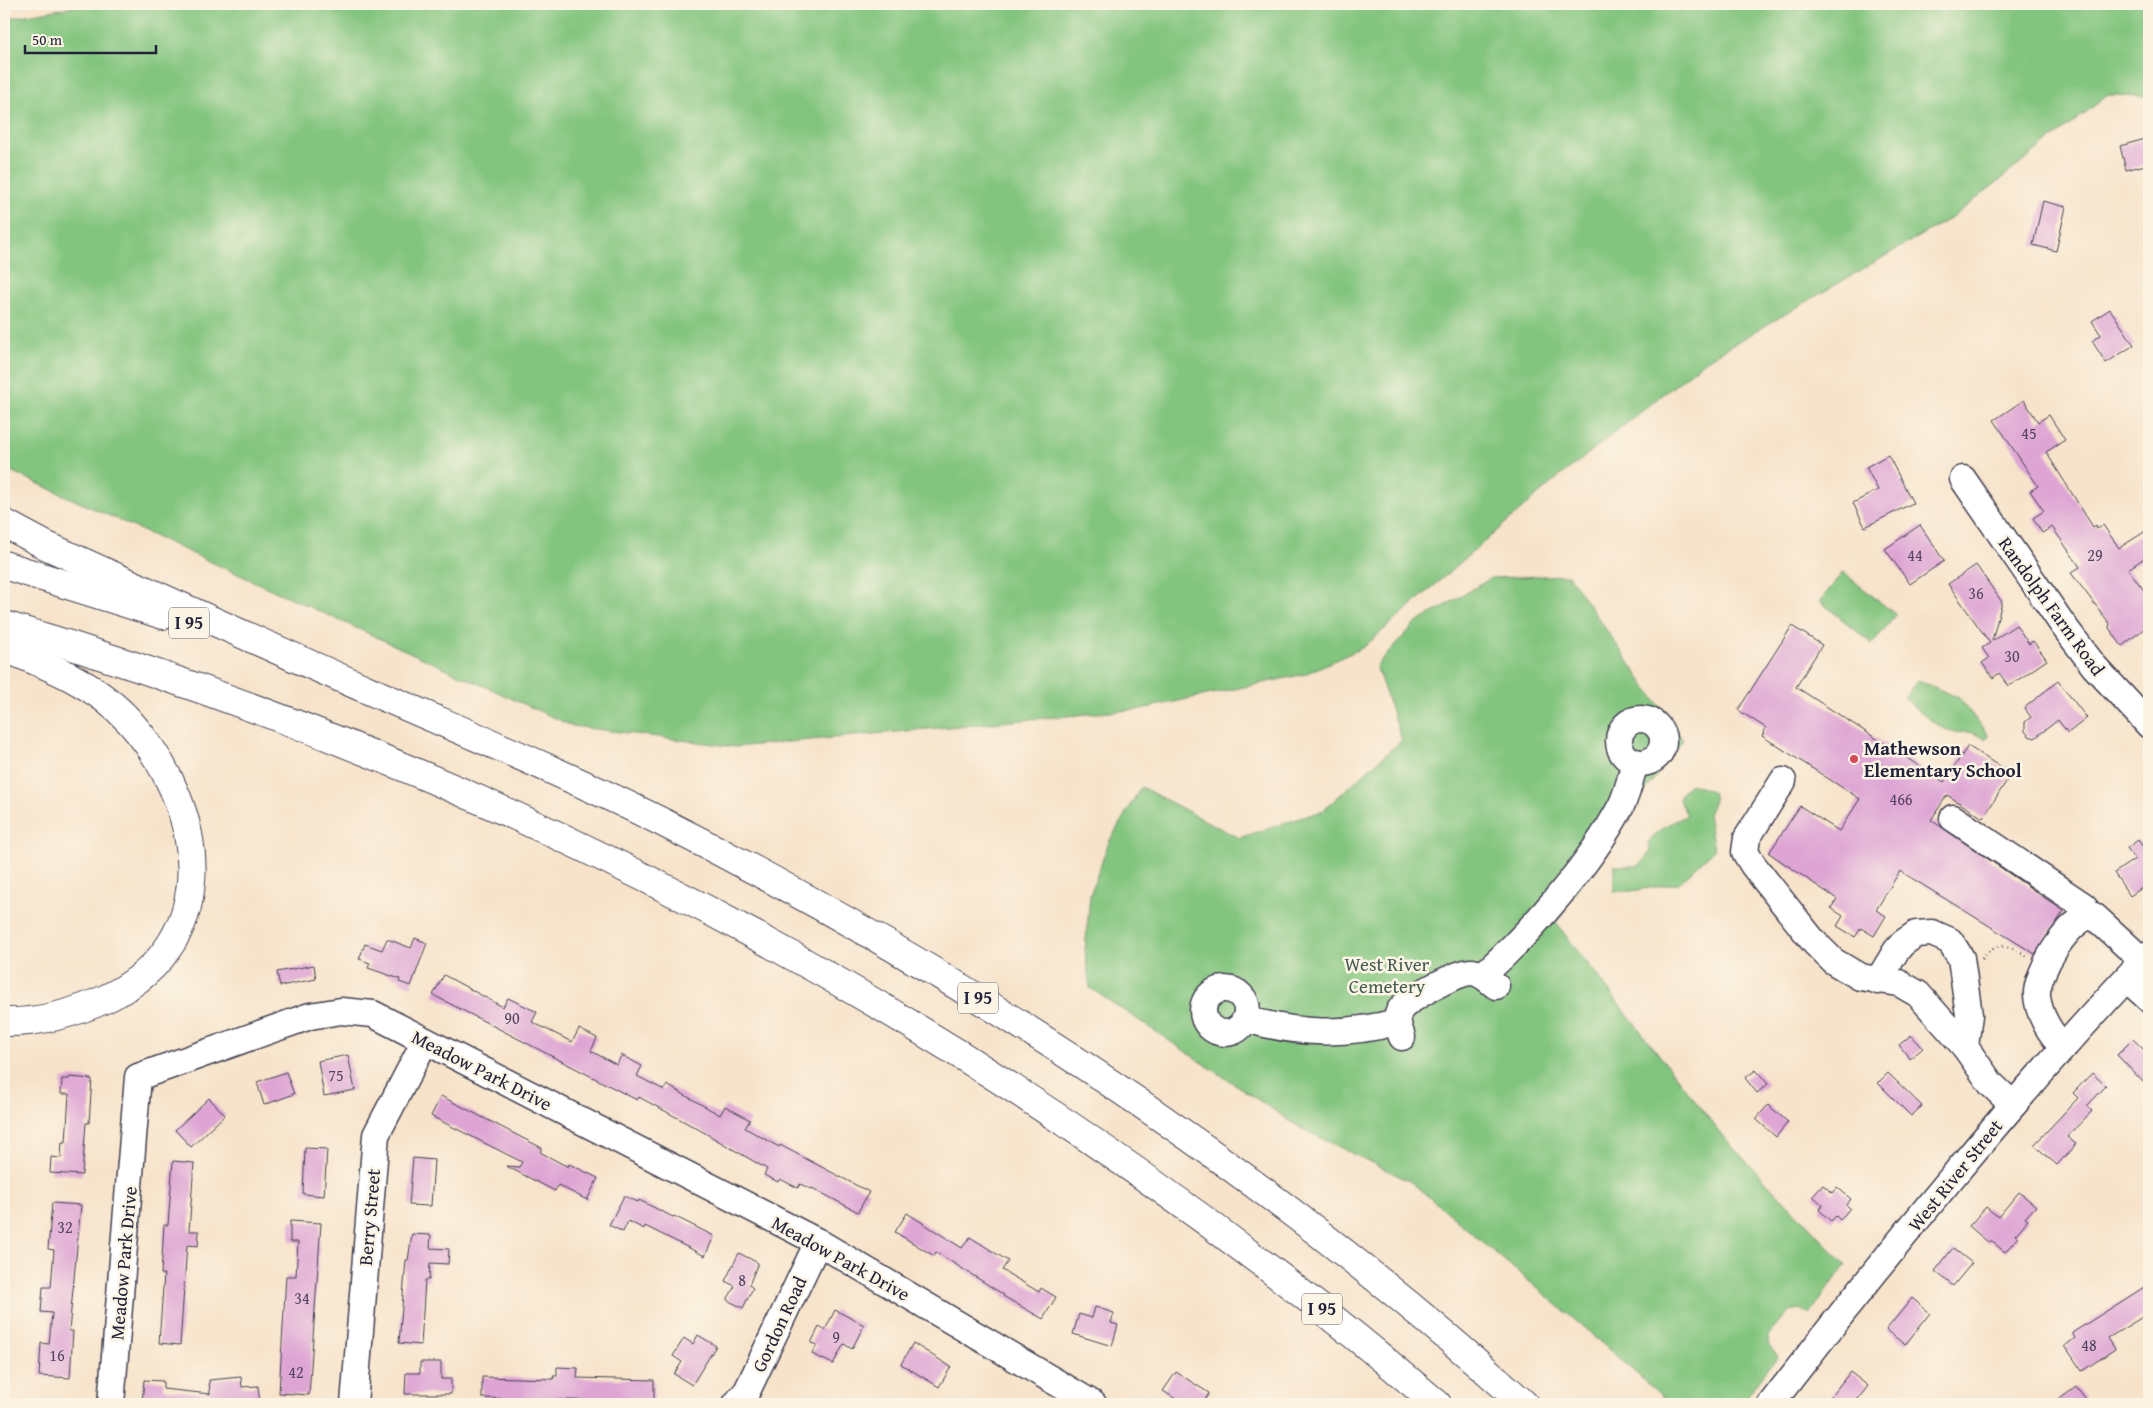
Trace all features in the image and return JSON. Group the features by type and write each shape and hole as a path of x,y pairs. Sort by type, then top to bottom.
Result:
{"highway":[{"path":"4,524 45,545 370,691"},
{"name":"I 95","path":"4,565 191,624 370,691 545,766 660,821 828,910 993,1007 1152,1112 1299,1219 1406,1303 1524,1404"},
{"name":"I 95","path":"4,625 232,699 414,770 592,851 726,919 821,971 933,1038 1097,1144 1254,1257 1336,1320 1437,1404"},
{"path":"4,648 46,665 84,684 115,707 136,729 163,769 178,804 190,842 192,878 190,897 177,933 166,950 137,979 103,1000 69,1013 48,1018 4,1022"}],"street":[{"name":"Randolph Farm Road","path":"1963,479 2063,625 2094,666 2149,725"},
{"path":"1245,1019 1294,1031 1400,1030 1399,1011 1408,1002 1448,980 1471,972 1489,981 1508,953 1588,857 1622,804 1635,762"},
{"path":"1783,781 1747,838 1745,845 1748,857 1814,942 1833,961 1860,977 1899,984 1918,994 1965,1047 1991,1084 2013,1105"},
{"path":"1953,818 2084,906 2089,915"},
{"path":"2064,1047 2052,1035 2044,1021 2038,1004 2037,986 2045,966 2068,930 2079,920 2089,915 2099,918 2139,965 2149,999"},
{"path":"1878,981 1896,951 1903,943 1916,934 1932,933 1950,941 1961,958 1969,1015 1965,1047"},
{"name":"West River Street","path":"1771,1404 1832,1326 2013,1105 2139,965"},
{"name":"Meadow Park Drive","path":"112,1404 138,1077 310,1016 341,1011 373,1014 818,1242 1093,1404"},
{"name":"Berry Street","path":"354,1404 376,1135 426,1041"},
{"name":"Gordon Road","path":"736,1404 747,1391 818,1242"}],"path":[{"path":"1979,966 1986,953 2002,946 2013,947 2029,958"}],"green space":[{"path":"90,4 2149,4 2149,96 2108,95 1954,216 1708,359 1555,480 1364,647 1305,674 1141,709 736,747 572,726 4,468 4,19"},
{"path":"1843,572 1896,615 1872,644 1820,601"},
{"name":"West River Cemetery","path":"1568,575 1683,740 1600,852 1556,923 1725,1139 1846,1265 1809,1314 1799,1309 1789,1311 1768,1336 1769,1345 1778,1356 1741,1404 1671,1404 1581,1325 1411,1182 1302,1129 1090,988 1085,950 1090,895 1109,842 1141,787 1239,838 1322,811 1402,740 1376,666 1415,624 1491,578"},
{"path":"1918,680 1959,698 1989,736 1985,739 1973,733 1948,730 1928,718 1904,698"},
{"path":"1690,784 1712,791 1714,801 1708,814 1714,850 1679,883 1632,891 1614,891 1614,866 1639,866 1650,852 1648,843 1662,828 1687,815 1679,800 1682,791"}],"building":[{"path":"2149,138 2149,164 2126,170 2120,146"},
{"path":"2043,201 2066,207 2056,251 2033,245"},
{"path":"2110,309 2134,345 2106,363 2092,341 2101,335 2092,321"},
{"path":"2024,400 2038,422 2049,415 2065,440 2046,452 2093,527 2096,525 2097,528 2103,525 2119,548 2149,529 2149,555 2128,569 2149,597 2149,625 2122,646 2109,628 2110,624 2071,573 2080,567 2052,527 2042,533 2033,518 2044,511 2030,491 2038,486 1994,420"},
{"path":"1888,455 1913,503 1865,527 1853,503 1878,490 1866,467"},
{"path":"1920,525 1944,561 1910,584 1885,549"},
{"path":"1976,565 2002,602 1992,641 2016,625 2029,644 2033,641 2047,660 2009,686 1999,673 1993,678 1982,663 1989,658 1982,648 1990,643 1948,584"},
{"path":"1792,626 1822,645 1796,687 1944,782 1968,746 2011,774 1983,818 1947,795 1931,820 2064,911 2035,954 1900,871 1876,910 1886,916 1874,936 1861,928 1855,937 1837,926 1843,916 1831,908 1837,899 1769,853 1800,806 1839,831 1860,799 1762,736 1766,728 1738,710"},
{"path":"2058,681 2087,718 2068,733 2058,720 2035,738 2029,736 2025,731 2025,722 2031,717 2024,708"},
{"path":"2138,840 2146,851 2149,848 2149,883 2130,896 2114,873 2135,859 2127,848"},
{"path":"415,938 427,943 411,986 399,982 400,979 368,968 370,963 359,959 365,944 382,950 387,939 411,948"},
{"path":"314,965 316,979 280,986 277,972"},
{"path":"444,975 503,1007 508,998 537,1012 532,1022 572,1042 579,1029 597,1038 591,1051 617,1065 621,1055 642,1066 637,1076 664,1090 667,1085 720,1115 725,1106 750,1120 745,1128 869,1192 858,1212 812,1188 800,1184 798,1188 780,1179 778,1182 764,1175 767,1169 698,1129 639,1097 637,1100 433,995"},
{"path":"1911,1035 1923,1048 1910,1059 1899,1045"},
{"path":"2133,1039 2149,1055 2149,1088 2117,1055"},
{"path":"348,1055 355,1090 324,1096 318,1061"},
{"path":"1756,1070 1768,1084 1757,1093 1745,1078"},
{"path":"286,1072 294,1094 264,1105 257,1082"},
{"path":"1888,1073 1922,1106 1911,1116 1878,1083"},
{"path":"2092,1073 2106,1086 2087,1106 2092,1111 2067,1137 2076,1144 2057,1165 2034,1145 2078,1098 2073,1093"},
{"path":"70,1077 92,1079 89,1123 86,1123 82,1175 50,1173 51,1157 61,1158 62,1142 66,1142 69,1094 61,1094 62,1079 69,1079"},
{"path":"441,1096 542,1148 540,1152 568,1167 569,1164 598,1178 587,1200 558,1185 555,1191 506,1166 519,1167 522,1162 431,1116"},
{"path":"209,1098 225,1115 191,1147 175,1130"},
{"path":"1768,1105 1788,1122 1776,1137 1756,1119"},
{"path":"305,1148 327,1149 324,1196 303,1194"},
{"path":"413,1158 434,1160 431,1206 409,1205"},
{"path":"173,1161 194,1163 189,1231 199,1231 198,1246 187,1245 180,1345 159,1343 164,1274 161,1274 164,1225 168,1225"},
{"path":"1823,1185 1832,1193 1837,1187 1851,1199 1846,1205 1850,1208 1840,1220 1836,1216 1831,1221 1819,1210 1823,1205 1813,1196"},
{"path":"2019,1192 2036,1206 2025,1218 2028,1220 2015,1235 2018,1237 2005,1252 1991,1241 1989,1243 1969,1226 1986,1207 1998,1217"},
{"path":"624,1196 638,1202 639,1200 714,1236 705,1256 645,1226 644,1229 628,1221 623,1232 609,1225"},
{"path":"52,1203 81,1205 69,1331 73,1331 70,1378 39,1376 41,1343 49,1344 52,1313 41,1312 43,1287 51,1287 54,1250 48,1249"},
{"path":"907,1213 962,1248 970,1237 1008,1261 1002,1270 1039,1292 1041,1288 1056,1297 1043,1319 1003,1296 936,1252 934,1256 895,1232"},
{"path":"290,1221 321,1223 309,1395 279,1393 286,1276 296,1276 298,1242 290,1242"},
{"path":"412,1234 431,1235 430,1248 449,1249 448,1264 430,1263 429,1280 425,1280 421,1345 399,1343 406,1260 408,1260"},
{"path":"1953,1248 1972,1263 1953,1286 1935,1271"},
{"path":"739,1253 758,1263 749,1285 753,1288 743,1308 727,1300 735,1286 725,1281"},
{"path":"2149,1284 2149,1313 2108,1338 2115,1349 2082,1371 2065,1346 2075,1338 2072,1333"},
{"path":"1912,1298 1930,1313 1905,1345 1886,1330"},
{"path":"1095,1307 1114,1313 1111,1323 1118,1325 1112,1346 1073,1334 1079,1314 1092,1318"},
{"path":"835,1310 864,1325 852,1349 844,1344 833,1364 812,1354 817,1345 811,1343 819,1327 825,1330"},
{"path":"698,1335 716,1346 692,1385 674,1374 682,1362 673,1356 684,1338 693,1344"},
{"path":"913,1343 951,1367 939,1387 901,1364"},
{"path":"420,1362 441,1362 441,1379 451,1379 451,1394 405,1394 406,1373 420,1373"},
{"path":"557,1367 578,1368 577,1378 654,1380 654,1402 482,1398 482,1377 554,1379 553,1376 557,1376"},
{"path":"1176,1372 1209,1393 1202,1404 1184,1404 1163,1391"},
{"path":"1850,1372 1868,1386 1854,1404 1825,1404"},
{"path":"241,1377 242,1387 258,1386 260,1404 142,1404 144,1380 163,1381 163,1389 210,1394 209,1380"},
{"path":"2076,1387 2089,1404 2053,1404"}],"place":[{"name":"Mathewson Elementary School","path":"1854,759"}]}
